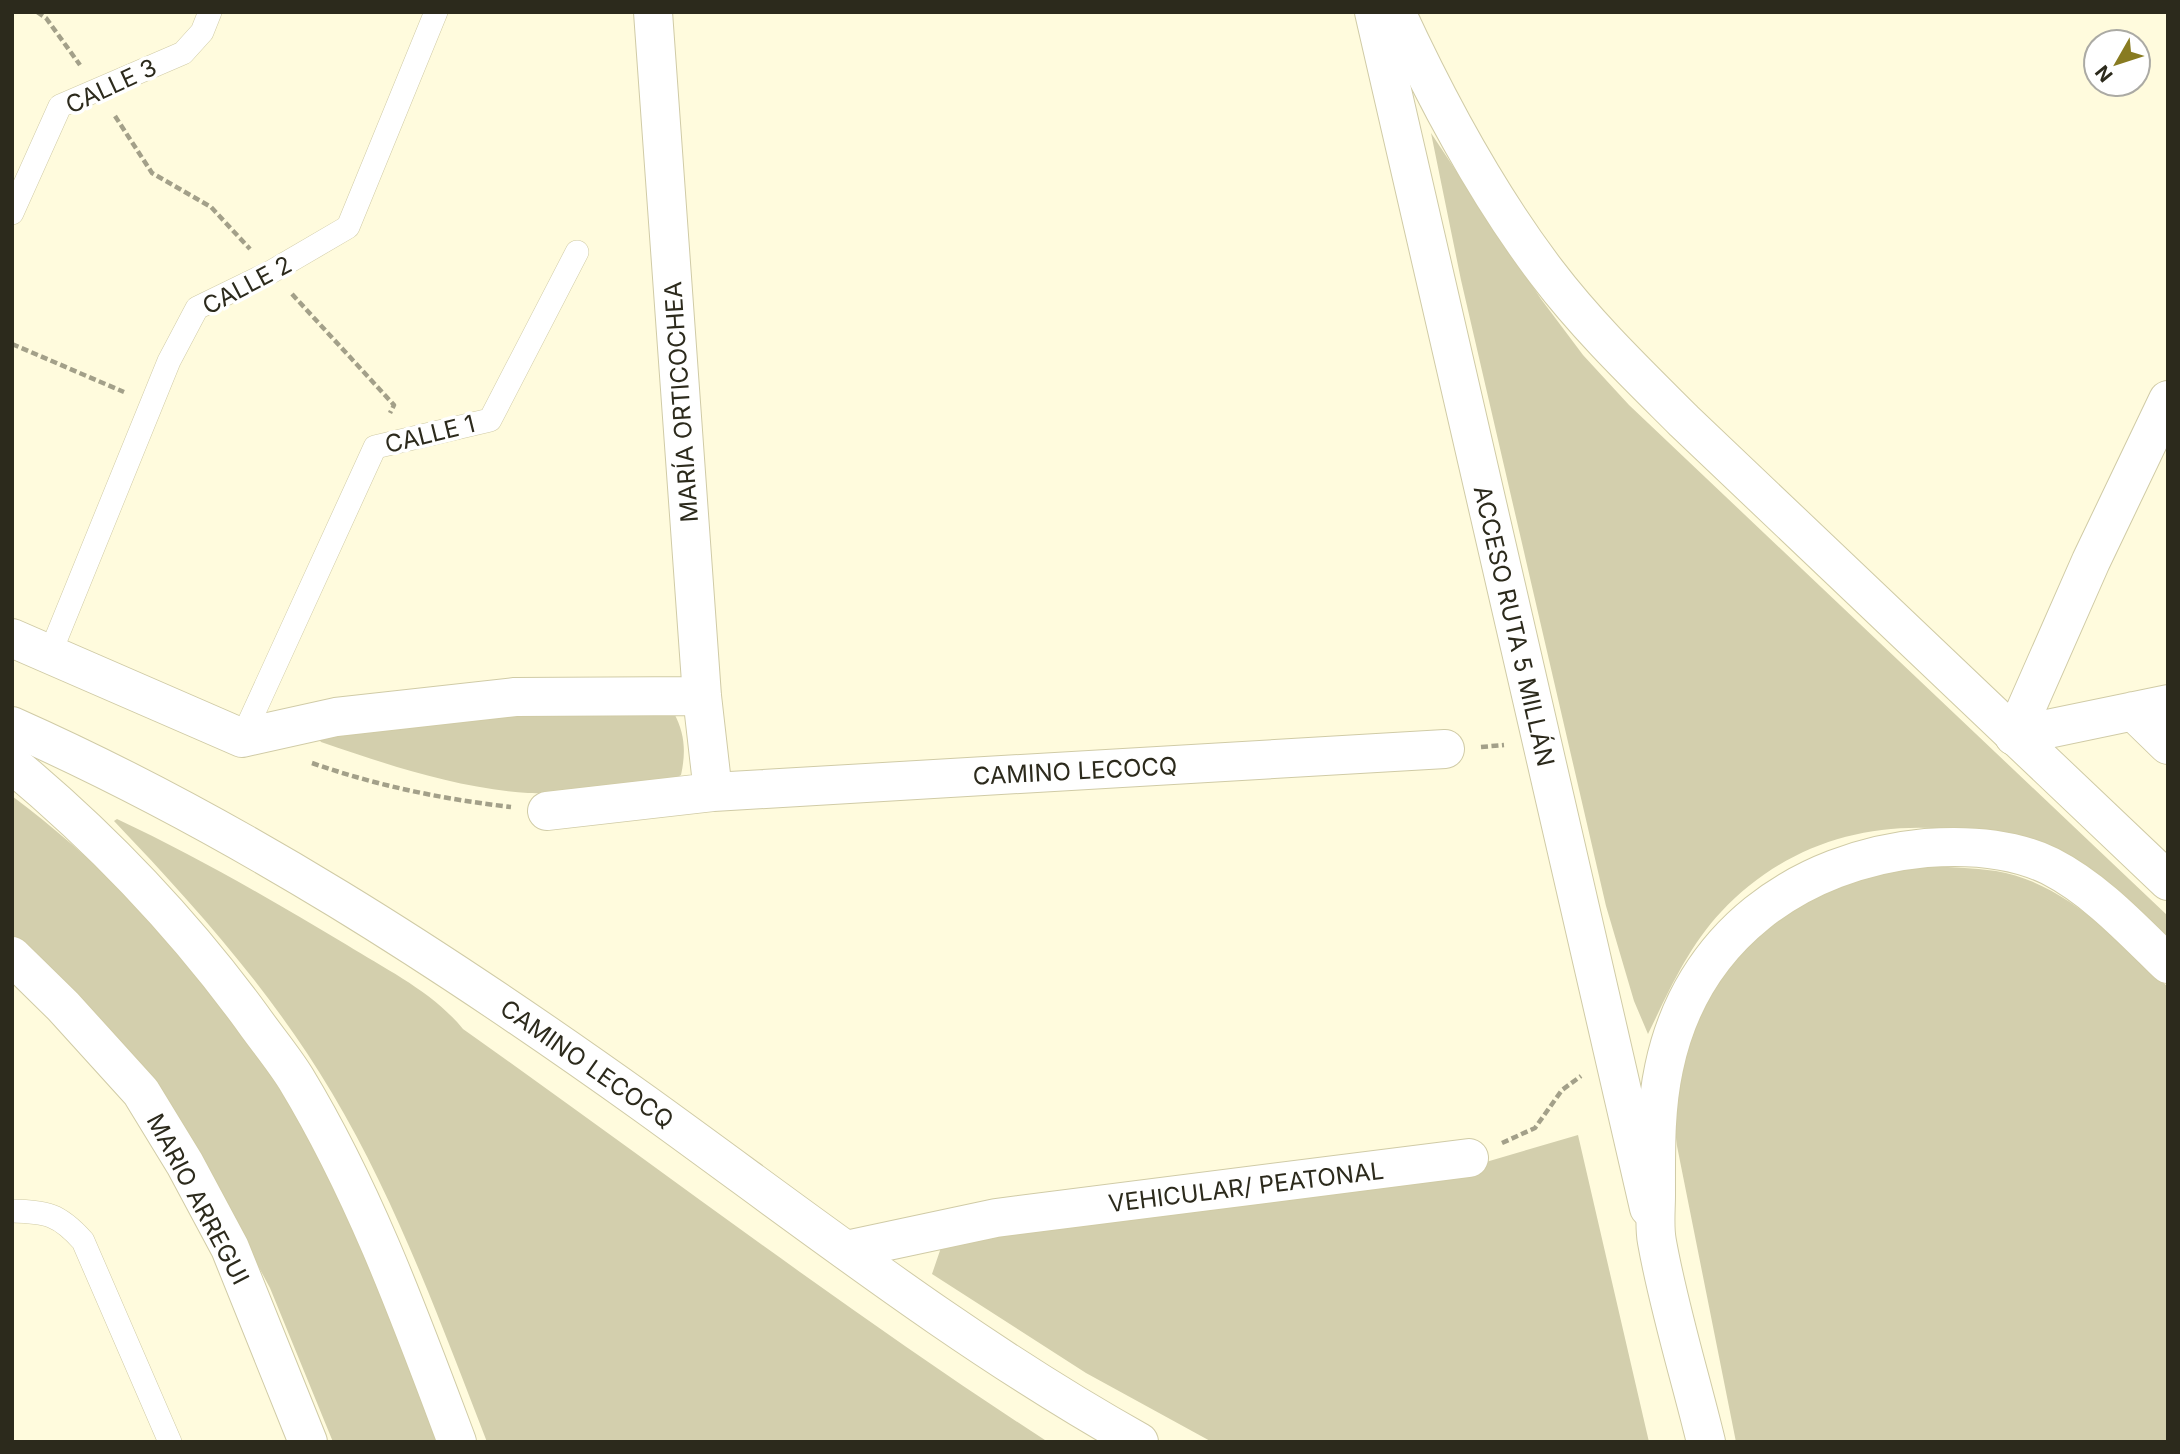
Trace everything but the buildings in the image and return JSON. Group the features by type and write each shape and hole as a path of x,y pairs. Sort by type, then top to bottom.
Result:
{"main road":[{"name":"MARÍA ORTICOCHEA","path":"653,12 702,696 713,792"},
{"name":"ACCESO RUTA 5 MILLÁN","path":"1374,12 1656,1240"},
{"path":"1396,12 1457,134 1509,217 1564,294 1606,343 1684,421 2168,881"},
{"path":"2014,736 2091,561 2168,400"},
{"path":"12,638 242,738 335,717 515,697 702,696"},
{"path":"2014,736 2150,708 2168,745"},
{"name":"CAMINO LECOCQ","path":"12,726 89,760 195,817 407,940 549,1036 846,1250 978,1340 1139,1442"},
{"name":"CAMINO LECOCQ","path":"547,811 713,792 1446,749"},
{"path":"12,764 138,882 216,969 295,1077 355,1187 403,1298 457,1442"},
{"path":"1706,1442 1656,1240 1656,1118 1664,1066 1680,1016 1703,972 1732,936 1767,903 1811,878 1847,862 1897,851 1948,846 2000,851 2050,866 2107,905 2168,964"},
{"name":"MARIO ARREGUI","path":"12,956 63,1006 141,1092 185,1164 230,1248 308,1442"},
{"name":"VEHICULAR/ PEATONAL","path":"846,1250 996,1218 1469,1158"}],"lane":[{"name":"CALLE 3","path":"12,213 60,106 183,53 202,32 210,12"},
{"name":"CALLE 2","path":"49,656 169,360 197,308 271,272 348,227 436,12"},
{"name":"CALLE 1","path":"242,738 375,446 490,420 577,253"},
{"path":"12,1211 43,1212 66,1222 83,1241 170,1442"}],"path":[{"path":"37,12 46,18 152,173 211,207 394,405 375,446"},
{"path":"12,344 151,404"},
{"path":"1446,749 1541,743"},
{"path":"304,760 366,782 428,796 547,811"},
{"path":"1469,1158 1535,1128 1562,1090 1580,1076 1617,1073"}],"shaded area":[{"path":"1431,133 1541,299 1583,355 1629,405 2168,916 2168,938 2115,887 2069,859 1996,837 1954,830 1911,828 1870,832 1829,842 1791,858 1754,882 1721,912 1689,955 1648,1034 1634,1001 1606,906 1461,280"},
{"path":"567,711 674,713 684,743 681,775 655,784 528,793 448,781 321,742 316,735"},
{"path":"12,796 65,838 163,934 248,1042 286,1099 320,1158 363,1246 438,1442 333,1442 270,1288 227,1208 36,956 12,935"},
{"path":"117,819 233,879 409,982 438,1004 463,1029 753,1238 899,1342 1048,1442 487,1442 397,1220 377,1176 332,1093 258,985 203,918 114,821"},
{"path":"1926,866 1996,871 2045,887 2110,933 2168,987 2168,1442 1736,1442 1677,1146 1675,1110 1679,1075 1689,1040 1703,1007 1722,977 1745,949 1771,924 1800,904 1822,894 1884,871"},
{"path":"1578,1135 1649,1442 1212,1442 1086,1373 932,1274 945,1236 1469,1167"}]}
